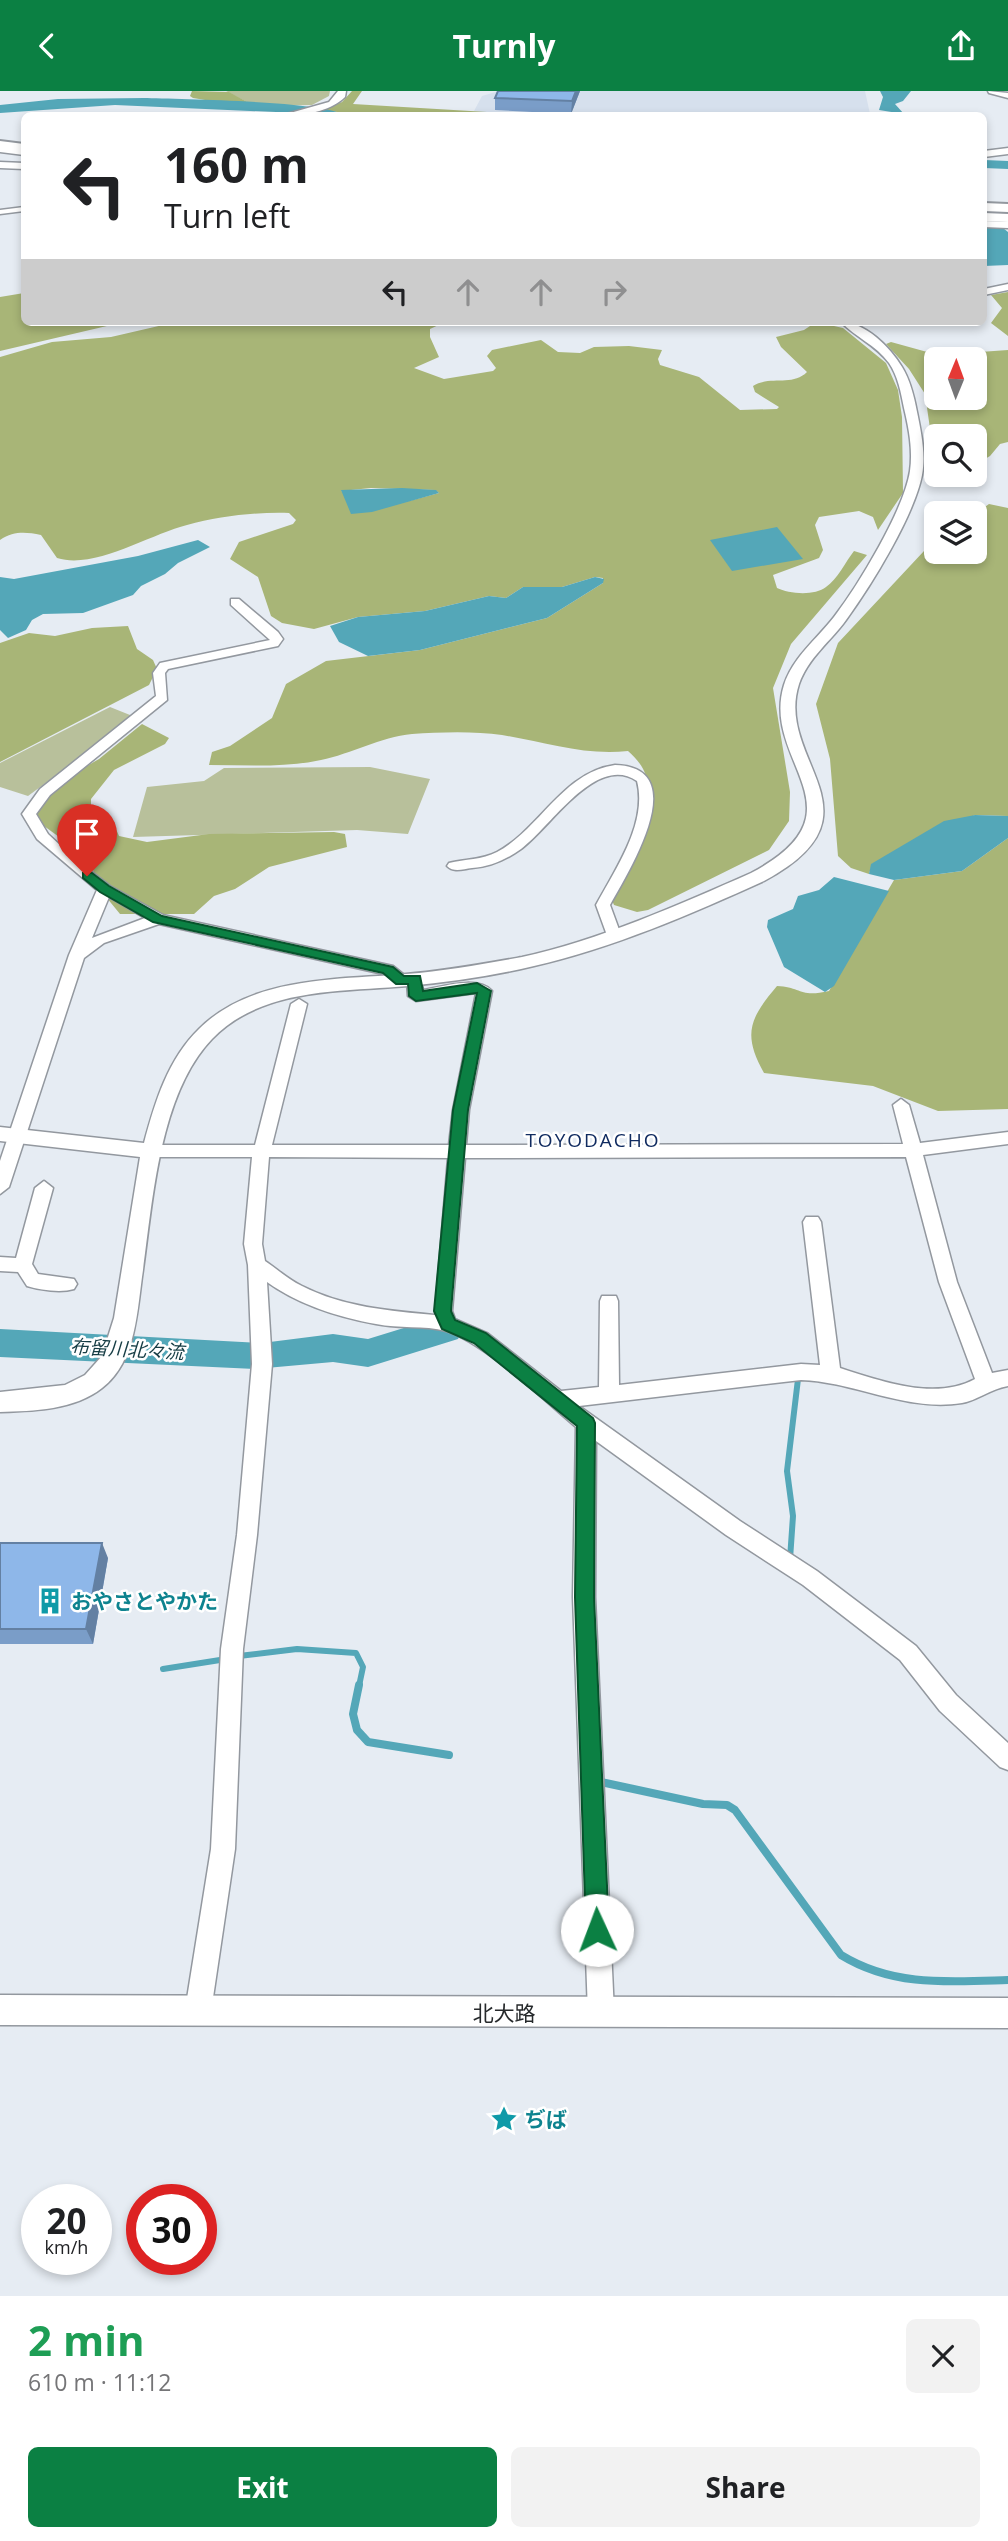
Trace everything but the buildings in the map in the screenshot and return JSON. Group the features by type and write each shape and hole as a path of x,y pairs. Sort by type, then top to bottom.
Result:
{"highway":[{"path":"0,155 21,157"},
{"path":"987,215 1008,216"}],"main road":[{"path":"987,207 1008,208"}],"street":[{"path":"302,112 341,97 342,91"},
{"path":"992,91 1008,96"},
{"path":"987,154 1008,151"},
{"path":"0,212 21,209"},
{"path":"987,224 1008,225"},
{"path":"987,291 1008,287"},
{"path":"0,1402 45,1401 74,1392 103,1372 116,1349 125,1317 150,1157 176,1076 191,1049 208,1031 236,1011 270,995 316,986 461,974 539,959 613,935 776,867 808,836 816,811 788,716 789,692 795,675 808,655 844,614 902,512 912,491 919,456 901,375 882,350 851,326"},
{"path":"235,602 274,635 277,639 274,643 160,669 163,697 45,792 29,814 42,836 105,889 158,919 388,970 408,980 416,996 477,988 484,991 461,1110 443,1311 448,1324"},
{"path":"454,866 475,866 496,859 516,847 584,783 600,773 622,769 637,773 645,783 647,806 643,825 629,857 603,905 613,935"},
{"path":"0,1187 5,1138 105,889"},
{"path":"77,955 99,940 158,919"},
{"path":"198,2011 223,1849 229,1677 262,1364 257,1265 253,1244 261,1153 299,1004"},
{"path":"901,1105 948,1282 986,1382"},
{"path":"5,1138 150,1157 457,1151 913,1150 1008,1138"},
{"path":"44,1188 23,1265 33,1281 68,1284"},
{"path":"812,1222 831,1373"},
{"path":"0,1264 23,1265"},
{"path":"257,1265 294,1291 326,1304 377,1317 448,1324 480,1338 586,1423 733,1528 810,1578 908,1653 948,1703 1008,1759"},
{"path":"609,1393 610,1301"},
{"path":"558,1400 801,1372 831,1373 882,1390 924,1396 963,1395 986,1382 1008,1378"},
{"path":"586,1423 584,1597 601,2013"},
{"name":"北大路","path":"0,2010 1008,2013"}],"shaded area":[{"path":"499,91 865,91 870,112 474,111 482,96"}],"green space":[{"path":"192,91 229,92 251,104 229,104 193,98 190,96"},
{"path":"226,91 330,91 329,96 312,105 267,106 251,104"},
{"path":"352,91 362,91 353,104 487,112 323,110 342,102"},
{"path":"1008,292 1008,336 991,323 1002,308 991,295"},
{"path":"21,294 21,326 107,326 0,351 0,297"},
{"path":"159,326 436,326 430,329 430,337 439,357 414,368 444,379 493,371 496,368 487,356 492,350 541,340 558,352 580,353 594,347 629,346 662,350 658,359 660,365 699,377 740,410 777,409 779,407 755,392 753,386 767,381 795,379 807,372 781,347 776,337 810,326 843,328 886,363 898,390 902,417 903,493 878,530 873,517 859,511 819,517 815,525 823,550 819,558 773,575 777,588 795,593 815,592 834,580 854,551 867,555 791,644 773,688 790,792 789,821 769,850 648,910 637,912 614,905 611,898 650,794 643,770 628,751 596,752 492,734 434,733 400,736 307,763 209,765 212,752 230,746 272,718 286,684 326,661 420,650 547,618 603,583 603,578 595,577 562,587 523,587 506,598 489,596 425,611 358,617 314,629 282,623 271,616 258,577 230,559 239,542 293,524 296,520 289,513 238,515 200,522 172,529 88,559 57,558 41,535 20,533 0,540 0,357 52,342 111,337","holes":["371,488 435,490 439,493 409,501 341,491"]},
{"path":"891,342 924,351 924,392 909,369 886,344"},
{"path":"1008,350 1008,442 1000,444 987,458 987,424 929,424 927,410 987,410 987,352"},
{"path":"987,505 1008,508 1008,816 975,815 872,864 869,874 851,868 838,856 830,759 816,704 838,643 924,551 924,564 987,564"},
{"path":"128,626 137,649 153,660 157,669 149,685 0,762 0,643 29,633 55,636 92,628"},
{"path":"110,707 135,717 28,796 0,787 0,763"},
{"path":"142,724 169,738 165,744 114,770 91,799 91,805 111,818 119,836 147,842 209,834 334,832 345,834 347,847 269,867 235,889 214,896 194,914 120,914 102,892 88,858 33,818 34,805 66,778 99,759"},
{"path":"370,767 430,779 408,834 357,830 133,837 147,787 204,781 224,768"},
{"path":"1008,838 1008,1109 938,1111 873,1086 764,1073 753,1047 752,1027 760,1008 777,986 806,993 829,991 894,880 962,871"}],"water":[{"path":"880,91 911,91 903,101 895,104 902,112 879,110 883,97"},
{"path":"987,227 1003,228 1008,232 1008,265 987,266"},
{"path":"341,490 436,490 439,493 372,512 351,514"},
{"path":"777,527 803,559 732,571 710,540"},
{"path":"198,540 210,547 141,586 133,595 83,613 43,614 32,620 26,630 8,638 0,630 0,577 14,579 138,556"},
{"path":"595,577 604,579 603,583 547,618 420,650 368,656 339,642 330,626 358,617 425,611 489,596 506,598 523,587 562,587"},
{"path":"975,815 1008,816 1008,838 962,871 894,880 869,874 871,864 944,821"},
{"path":"834,877 889,891 834,986 825,992 784,967 767,927 768,920 793,909 798,896 819,890"}],"waterway":[{"path":"0,109 86,101 201,104 317,112"},
{"path":"987,164 1008,165"},
{"name":"布留川北々流","path":"270,1355 333,1348 368,1353 446,1329"},
{"name":"布留川北々流","path":"0,1343 255,1355"},
{"path":"790,1559 793,1516 787,1471 798,1379 802,1376"},
{"path":"239,1656 297,1649 356,1653 363,1667 359,1686"},
{"path":"163,1669 220,1660"},
{"path":"359,1685 353,1714 357,1730 368,1742 449,1755"},
{"path":"601,1782 703,1804 727,1805 735,1810 841,1955 861,1965 881,1973 922,1980 1008,1980"}],"place":[{"name":"おやさとやかた","path":"50,1601"},
{"name":"ぢば","path":"504,2119"}],"district":[{"name":"TOYODACHO","path":"593,1140"}],"route":[{"path":"87,876 158,919 388,970 401,981 415,979 416,996 477,988 484,991 461,1110 443,1311 448,1324 480,1338 586,1423 584,1597 597,1930"}]}
